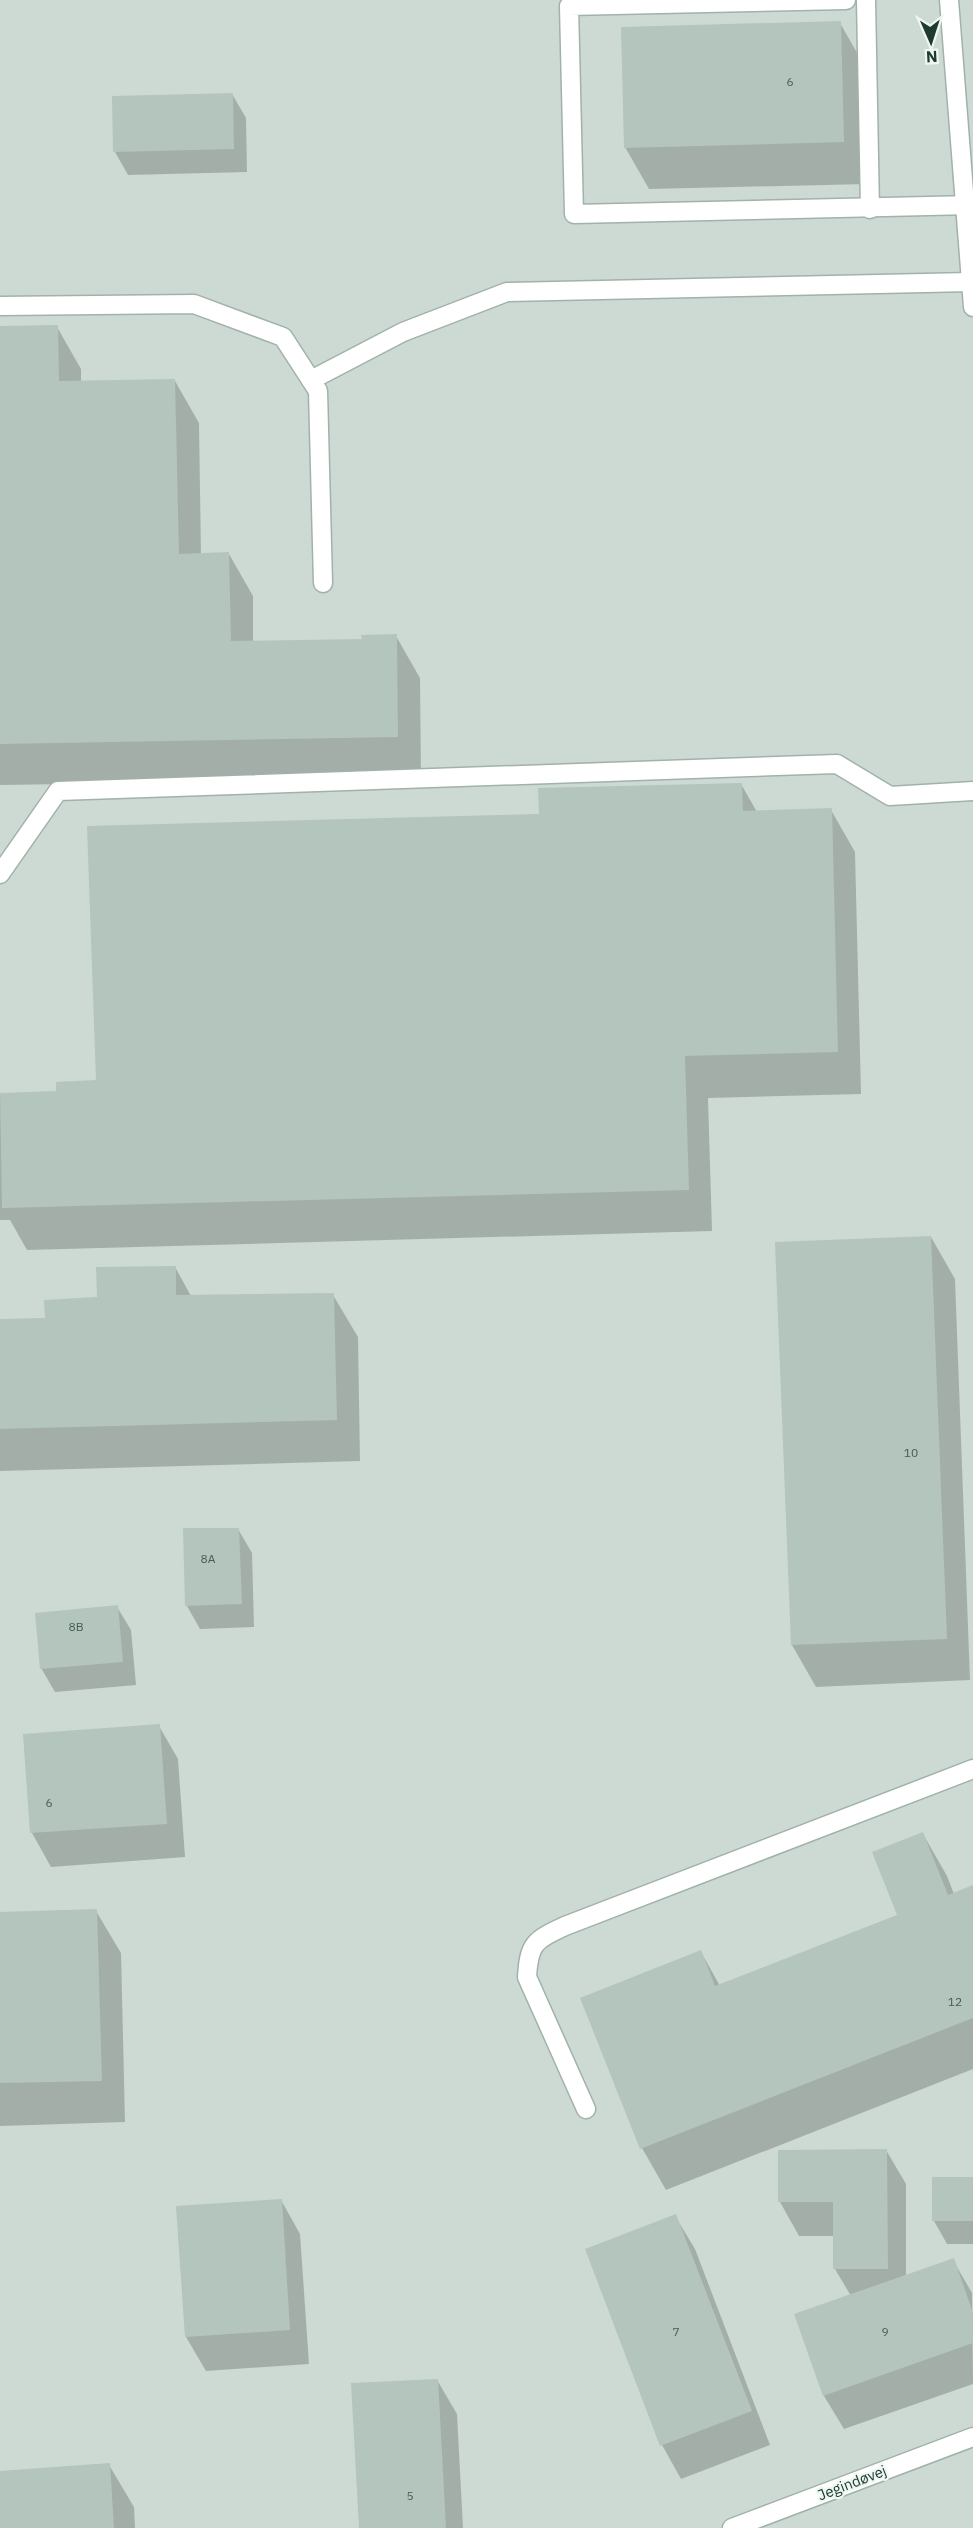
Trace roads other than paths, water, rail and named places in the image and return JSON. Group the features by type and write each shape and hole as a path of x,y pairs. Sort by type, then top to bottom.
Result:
{"street":[{"path":"846,0 570,6 574,214 969,205"},
{"path":"866,0 870,208"},
{"path":"949,0 969,205 973,307"},
{"path":"311,380 403,332 507,292 971,282"},
{"path":"0,306 194,304 283,337 318,391 323,583"},
{"path":"0,874 58,791 837,764 890,796 973,791"},
{"path":"586,2109 527,1977 528,1954 541,1938 565,1926 973,1769"},
{"name":"Jegindøvej","path":"732,2528 973,2437"}]}
